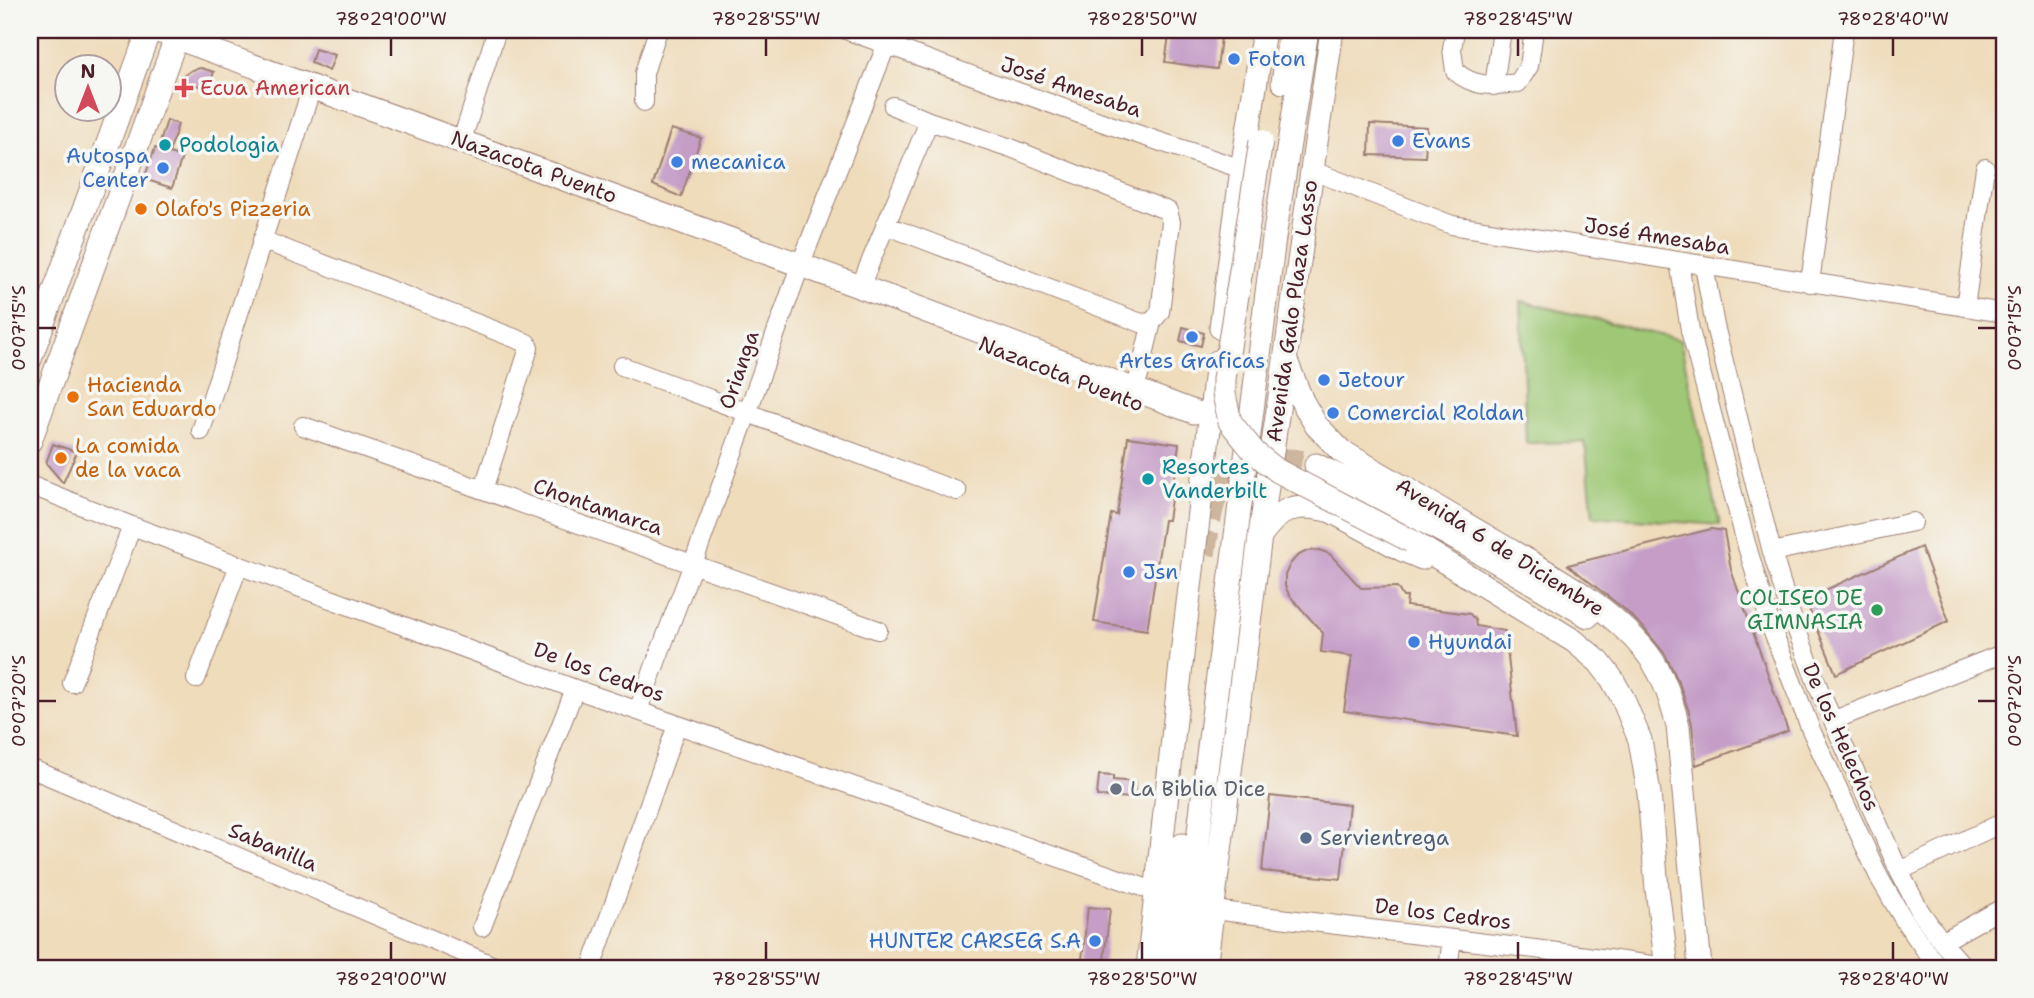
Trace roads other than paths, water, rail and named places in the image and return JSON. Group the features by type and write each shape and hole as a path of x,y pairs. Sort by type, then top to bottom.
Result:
{"main road":[{"path":"30,359 149,30"},
{"path":"1147,968 1213,386 1264,30"},
{"name":"Avenida Galo Plaza Lasso","path":"1167,968 1260,240 1291,30"},
{"name":"Avenida Galo Plaza Lasso","path":"1183,968 1274,238 1307,30"},
{"name":"Avenida Galo Plaza Lasso","path":"1205,968 1259,536 1332,30"},
{"path":"30,441 170,32"},
{"name":"Nazacota Puento","path":"170,32 1194,412"},
{"path":"1259,59 1261,141 1224,379 1230,422 1255,453 1278,471 1411,541 1471,579"},
{"path":"913,306 948,308 1185,394 1213,386"},
{"name":"Nazacota Puento","path":"913,306 941,327 1195,427 1206,443"},
{"name":"Avenida 6 de Diciembre","path":"1286,361 1315,425 1341,450 1564,583 1605,611 1647,654 1670,695 1678,726 1700,968"},
{"name":"Avenida 6 de Diciembre","path":"1316,465 1371,492 1593,620 1636,660 1681,756"},
{"path":"1259,536 1271,520 1284,511 1318,508 1331,511 1403,550 1471,579"},
{"path":"1170,769 1204,554"},
{"name":"Avenida 6 de Diciembre","path":"1471,579 1574,641 1600,662 1622,697 1640,740 1649,793 1667,968"}],"street":[{"path":"462,140 497,30"},
{"path":"644,102 644,73 658,30"},
{"name":"José Amesaba","path":"846,30 1110,125 1242,169"},
{"path":"1455,30 1452,50 1455,71 1465,80 1494,86 1518,83 1529,66 1534,30"},
{"path":"1494,86 1502,30"},
{"path":"1810,283 1844,30"},
{"name":"Orianga","path":"638,710 748,415 800,266 886,46"},
{"path":"201,431 313,87"},
{"path":"893,106 1011,148 1168,211 1171,222 1160,312 1152,322 1139,376"},
{"path":"860,287 929,121"},
{"path":"1965,307 1985,168"},
{"name":"José Amesaba","path":"1311,170 1452,225 2004,313"},
{"path":"885,225 1141,323 1152,322"},
{"path":"262,240 527,342 529,348 483,490"},
{"name":"De los Helechos","path":"1679,262 1690,330 1746,543 1772,630 1798,701 1880,880 1927,954 1940,968"},
{"name":"De los Helechos","path":"1704,267 1772,552 1790,612 1899,871 1920,911 1965,968"},
{"path":"1690,330 1716,326"},
{"path":"622,366 957,491"},
{"name":"Chontamarca","path":"303,426 878,630"},
{"name":"De los Cedros","path":"30,485 132,526 575,689 1157,892"},
{"path":"1772,552 1913,522"},
{"path":"72,683 132,526"},
{"path":"197,679 239,565"},
{"path":"1834,720 2004,653"},
{"path":"482,926 575,689"},
{"path":"591,968 677,724"},
{"name":"Sabanilla","path":"30,768 499,968"},
{"path":"1899,871 2004,822"},
{"path":"1942,942 2004,907"},
{"name":"De los Cedros","path":"1213,910 1667,968"},
{"path":"1448,968 1452,939"}],"tunnel":[{"path":"1204,554 1216,497 1229,476 1254,465 1273,462 1292,460 1316,465"}],"place":[{"name":"Foton","path":"1234,59"},
{"name":"Ecua American","path":"184,88"},
{"name":"Evans","path":"1398,141"},
{"name":"Podologia","path":"165,145"},
{"name":"mecanica","path":"677,162"},
{"name":"Autospa Center","path":"163,168"},
{"name":"Olafo's Pizzeria","path":"141,209"},
{"name":"Artes Graficas","path":"1192,337"},
{"name":"Jetour","path":"1324,380"},
{"name":"Hacienda San Eduardo","path":"73,397"},
{"name":"Comercial Roldan","path":"1333,413"},
{"name":"La comida de la vaca","path":"61,458"},
{"name":"Resortes Vanderbilt","path":"1148,479"},
{"name":"Jsn","path":"1129,572"},
{"name":"COLISEO DE GIMNASIA","path":"1877,610"},
{"name":"Hyundai","path":"1414,642"},
{"name":"La Biblia Dice","path":"1116,789"},
{"name":"Servientrega","path":"1306,838"},
{"name":"HUNTER CARSEG S.A","path":"1095,941"}]}
